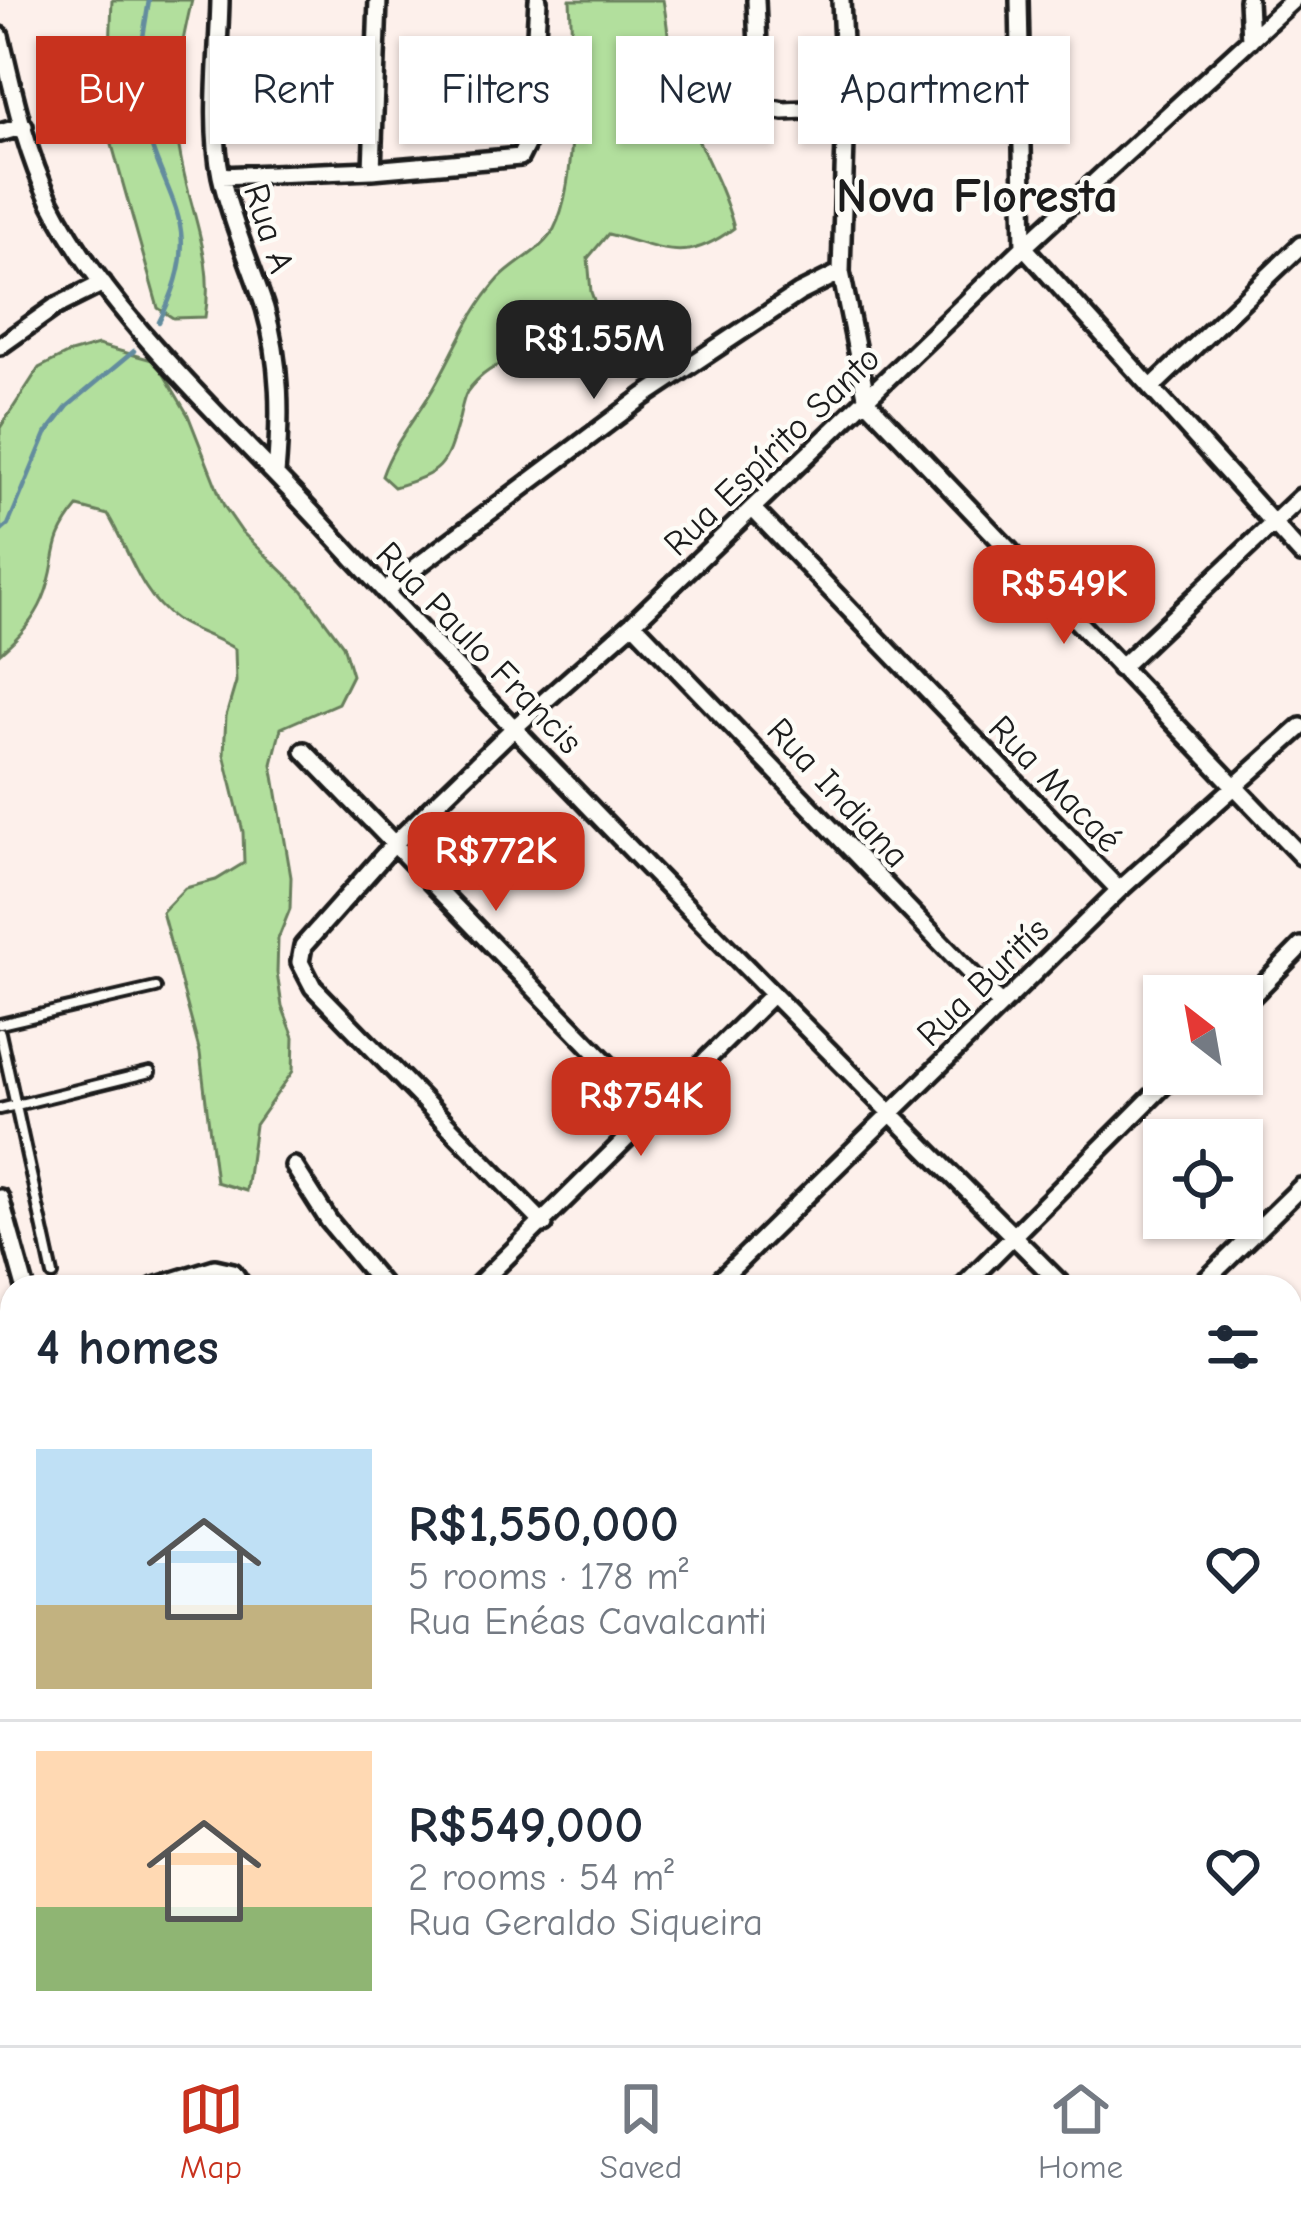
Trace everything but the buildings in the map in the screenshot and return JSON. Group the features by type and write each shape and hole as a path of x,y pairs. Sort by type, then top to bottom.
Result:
{"street":[{"name":"Rua A","path":"220,0 221,176 276,356 280,428 276,474"},
{"path":"372,170 379,0"},
{"path":"221,176 515,160 527,148 538,0"},
{"path":"756,0 760,95 767,108 798,110"},
{"path":"841,0 843,36"},
{"path":"1019,0 1024,247 1301,554"},
{"path":"1248,0 1250,40"},
{"name":"Rua Espírito Santo","path":"544,1224 313,987 303,971 300,953 393,845 514,728 633,623 1024,247 1293,0"},
{"name":"Rua Paulo Francis","path":"0,36 23,126 49,200 124,312 514,728 1052,1275"},
{"path":"0,134 23,126"},
{"path":"845,144 841,272 867,401 1301,856"},
{"path":"1151,388 1301,245"},
{"path":"384,591 644,396 799,293 841,272"},
{"path":"0,346 55,307 103,283"},
{"path":"1120,668 1301,497"},
{"name":"Rua Macaé","path":"753,509 1119,890"},
{"name":"Rua Indiana","path":"633,623 1000,1004"},
{"name":"Rua Buritís","path":"725,1275 1119,890 1301,727"},
{"path":"304,752 653,1111"},
{"path":"1263,985 1301,946"},
{"path":"489,1275 772,994"},
{"path":"975,1275 1154,1095"},
{"path":"294,1166 329,1221 374,1275"},
{"path":"1211,1275 1301,1187"},
{"path":"0,1198 22,1275"},
{"path":"199,1275 225,1268 235,1275"}],"lane":[{"path":"53,1275 0,1028 156,988"},
{"path":"0,1108 150,1072"}],"green space":[{"path":"112,0 192,0 185,36 111,36"},
{"path":"570,0 663,0 668,36 616,36 616,144 700,144 734,228 686,250 608,234 588,258 591,292 602,322 586,350 537,353 491,369 466,395 446,458 433,472 394,487 382,476 399,442 488,292 554,229 568,180 571,144 592,144 592,36 571,36"},
{"path":"112,144 179,144 207,276 205,317 173,318 158,308"},
{"path":"98,345 156,361 188,415 224,506 242,532 303,591 343,645 352,675 338,703 281,728 272,764 291,877 290,909 278,939 277,973 282,1006 294,1037 293,1071 255,1125 246,1191 216,1182 200,1053 162,912 185,888 216,880 244,863 243,832 224,754 226,716 236,682 235,649 163,609 144,585 108,515 78,507 57,542 39,607 0,653 0,428 39,368"}],"waterway":[{"path":"149,0 140,63 141,101 181,231 175,286 159,322"},
{"path":"0,532 8,525 46,434 68,406 134,351"}],"district":[{"name":"Nova Floresta","path":"977,195"}]}
